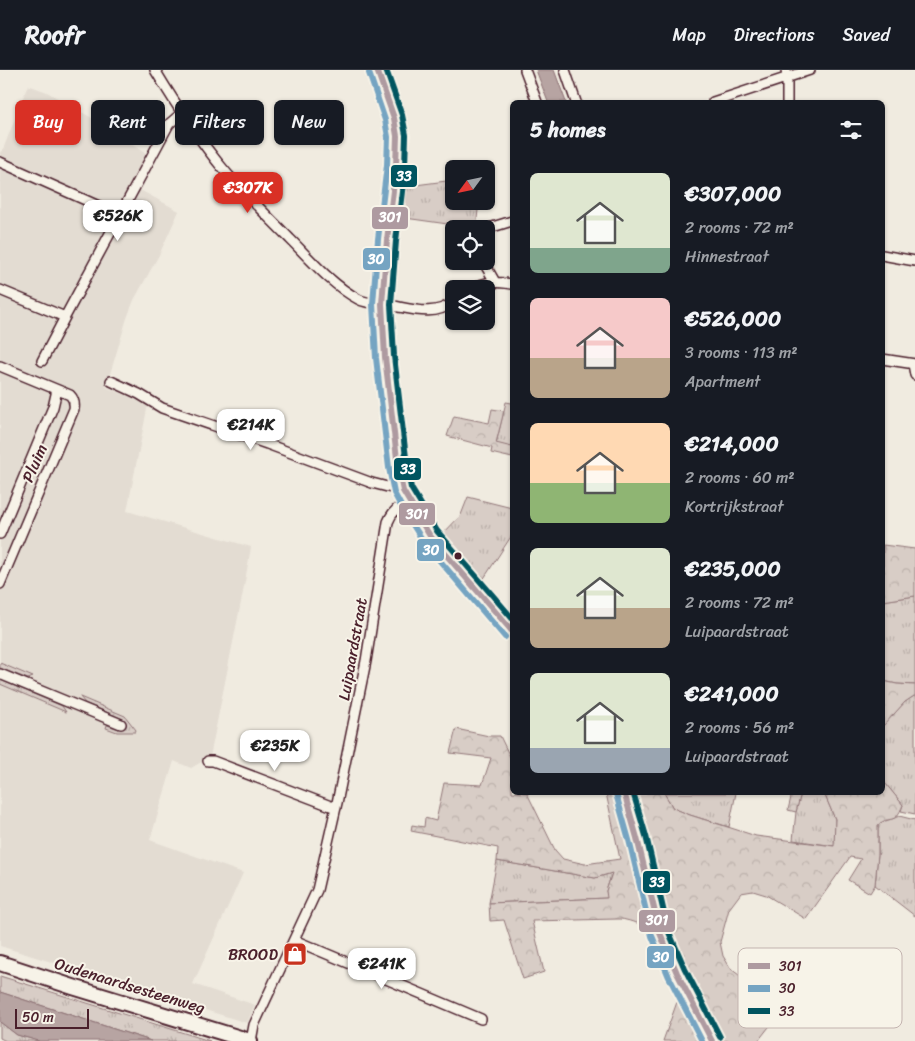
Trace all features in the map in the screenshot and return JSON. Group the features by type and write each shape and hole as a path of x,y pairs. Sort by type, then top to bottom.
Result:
{"main road":[{"path":"377,70 390,103 397,136 396,166 382,304 385,358 398,467 406,496 430,536 510,629"},
{"path":"625,795 660,933 677,973 712,1041"},
{"name":"Oudenaardsesteenweg","path":"0,963 251,1041"}],"street":[{"path":"155,70 175,102"},
{"path":"525,70 535,100"},
{"path":"565,70 575,100"},
{"path":"718,100 787,74 810,70"},
{"path":"787,74 787,100"},
{"path":"42,361 119,215 169,124 175,119"},
{"path":"205,145 250,199 316,266 360,300 372,304 382,304 424,312 445,307"},
{"path":"0,162 119,215"},
{"path":"495,227 510,222"},
{"path":"885,256 915,261"},
{"path":"495,282 510,284"},
{"path":"0,290 64,317"},
{"path":"885,359 914,364 915,375"},
{"name":"Pluim","path":"0,366 70,394 75,403 0,584"},
{"path":"111,381 162,408 267,444 406,496"},
{"name":"Pluim","path":"0,534 53,407 57,390"},
{"name":"Luipaardstraat","path":"251,1041 254,1025 317,890 366,661 388,522 406,496"},
{"path":"0,674 121,724"},
{"path":"208,761 336,808"},
{"path":"294,940 480,1019"}],"shaded area":[{"path":"536,70 554,70 565,100 547,100"},
{"path":"28,85 47,92 61,100 22,100"},
{"path":"81,112 91,118 91,145 133,145 146,154 150,145 164,145 140,190 179,211 159,255 134,300 106,387 148,404 127,511 251,547 210,757 191,768 174,761 150,840 243,873 193,984 255,1005 247,1023 0,946 0,152 2,152 15,118 15,145 81,145"},
{"path":"172,112 175,117 175,127 173,127 165,142 165,122"},
{"path":"0,992 151,1041 39,1041 17,1035 0,1022"}],"green space":[{"path":"445,181 445,210 478,210 477,220 445,220 445,224 398,217 400,187"},
{"path":"506,402 510,403 510,447 496,444"},
{"path":"492,409 504,411 496,443 510,446 510,458 491,453 492,448 447,436 454,416 489,423"},
{"path":"468,497 510,508 510,538 479,586 440,537 461,515"},
{"path":"885,545 915,549 915,596 885,601"},
{"path":"915,596 915,685 885,681 885,601"},
{"path":"0,663 33,677 28,679 0,668"},
{"path":"0,680 62,706 66,712 0,684"},
{"path":"885,681 915,685 915,696 905,702 885,724"},
{"path":"915,696 915,814 901,811 903,805 885,783 885,723 905,702"},
{"path":"80,697 125,716 136,730 135,732 117,732 106,728 107,725 119,729 123,719 85,703"},
{"path":"456,729 489,736 500,736 510,757 510,795 528,795 555,850 563,859 585,864 620,859 606,795 619,795 635,855 647,919 639,923 624,919 532,921 544,972 523,979 504,920 490,921 489,903 607,898 606,891 612,873 595,878 497,861 498,848 411,831 412,825 424,827 425,818 436,821 444,783 482,785 491,758 450,753"},
{"path":"885,783 903,805 897,816 878,825 875,885 870,893 848,880 861,859 850,857 806,919 766,895 753,891 741,893 729,909 720,942 723,956 731,969 738,974 738,1028 768,1028 758,1041 716,1041 661,925 628,795 665,795 673,808 756,836 834,846 835,819 825,795 885,795"},
{"path":"665,795 736,795 729,827 673,808"},
{"path":"792,795 800,795 796,812 788,810"},
{"path":"800,795 825,795 835,819 835,846 793,840 796,812"},
{"path":"899,816 915,820 915,916 875,885 878,825"},
{"path":"497,861 595,878 612,873 606,891 608,898 489,903"},
{"path":"0,976 210,1041 151,1041 0,992"},
{"path":"683,998 704,1041 663,1041 677,1002"},
{"path":"0,1022 17,1035 39,1041 6,1041 0,1038"}],"transit line":[{"name":"301","path":"377,70 394,118 397,136 396,166 382,304 385,357 398,467 403,491 430,536 510,629"},
{"name":"33","path":"386,70 402,115 406,135 405,167 391,304 394,356 411,488 437,531 510,616"},
{"name":"30","path":"369,73 385,120 388,137 387,165 378,239 373,304 376,358 389,468 394,493 423,541 505,637"},
{"name":"30","path":"616,795 652,936 669,977 702,1041"},
{"name":"301","path":"625,795 660,933 677,973 712,1041"},
{"name":"33","path":"634,795 646,836 668,930 685,969 720,1037"}],"place":[{"name":"BROOD","path":"295,954"}]}
